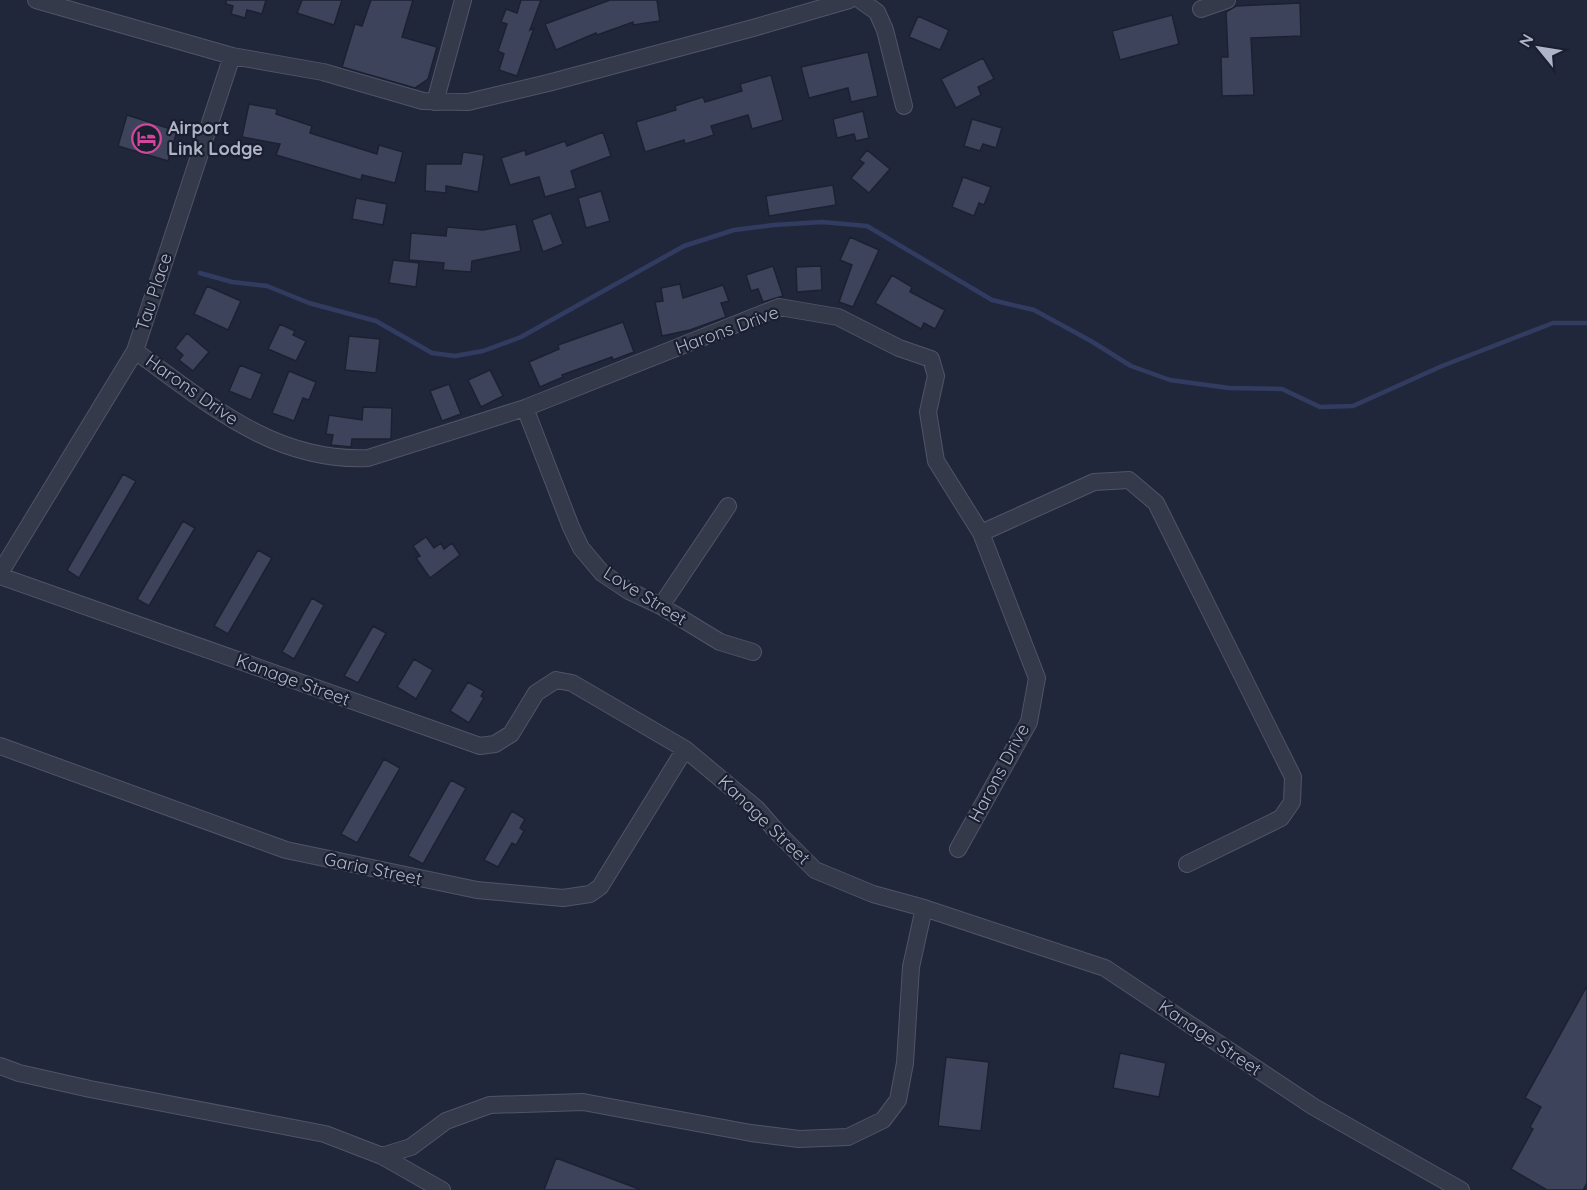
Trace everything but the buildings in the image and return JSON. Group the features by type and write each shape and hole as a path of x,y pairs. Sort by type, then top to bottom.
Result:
{"street":[{"path":"36,0 232,56 323,72 423,101 435,102 468,102 548,83 849,0"},
{"path":"435,102 463,0"},
{"path":"860,0 877,12 885,30 904,106"},
{"path":"1202,9 1227,0"},
{"name":"Tau Place","path":"0,574 135,351 232,56"},
{"name":"Harons Drive","path":"135,351 234,422 295,450 345,459 368,458 525,408 779,307 838,317 899,348 930,359 936,376 928,412 936,461 981,533 1037,678 1029,722 958,849"},
{"name":"Love Street","path":"525,408 571,527 581,548 602,573 629,591 661,606 720,642 753,652"},
{"path":"981,533 1094,482 1129,480 1156,503 1293,777 1292,802 1281,818 1187,864"},
{"path":"661,606 728,506"},
{"name":"Kanage Street","path":"0,574 480,746 495,744 511,734 536,693 556,680 572,683 685,749 757,809 815,870 873,894 924,908 1105,968 1314,1107 1461,1190"},
{"name":"Garia Street","path":"0,746 286,850 477,890 563,898 590,894 600,887 685,749"},
{"path":"382,1156 411,1147 446,1121 490,1105 583,1102 751,1133 799,1139 848,1137 883,1120 898,1100 905,1063 911,967 924,908"},
{"path":"0,1066 19,1073 90,1089 325,1134 382,1156 442,1190"}],"waterway":[{"path":"200,273 232,282 267,286 309,303 376,321 432,353 455,356 483,351 521,337 684,246 734,230 822,222 867,226 992,300 1034,310 1131,366 1170,380 1229,388 1282,389 1320,407 1353,406 1442,366 1553,323 1587,323"}],"place":[{"name":"Airport Link Lodge","path":"147,138"}]}
